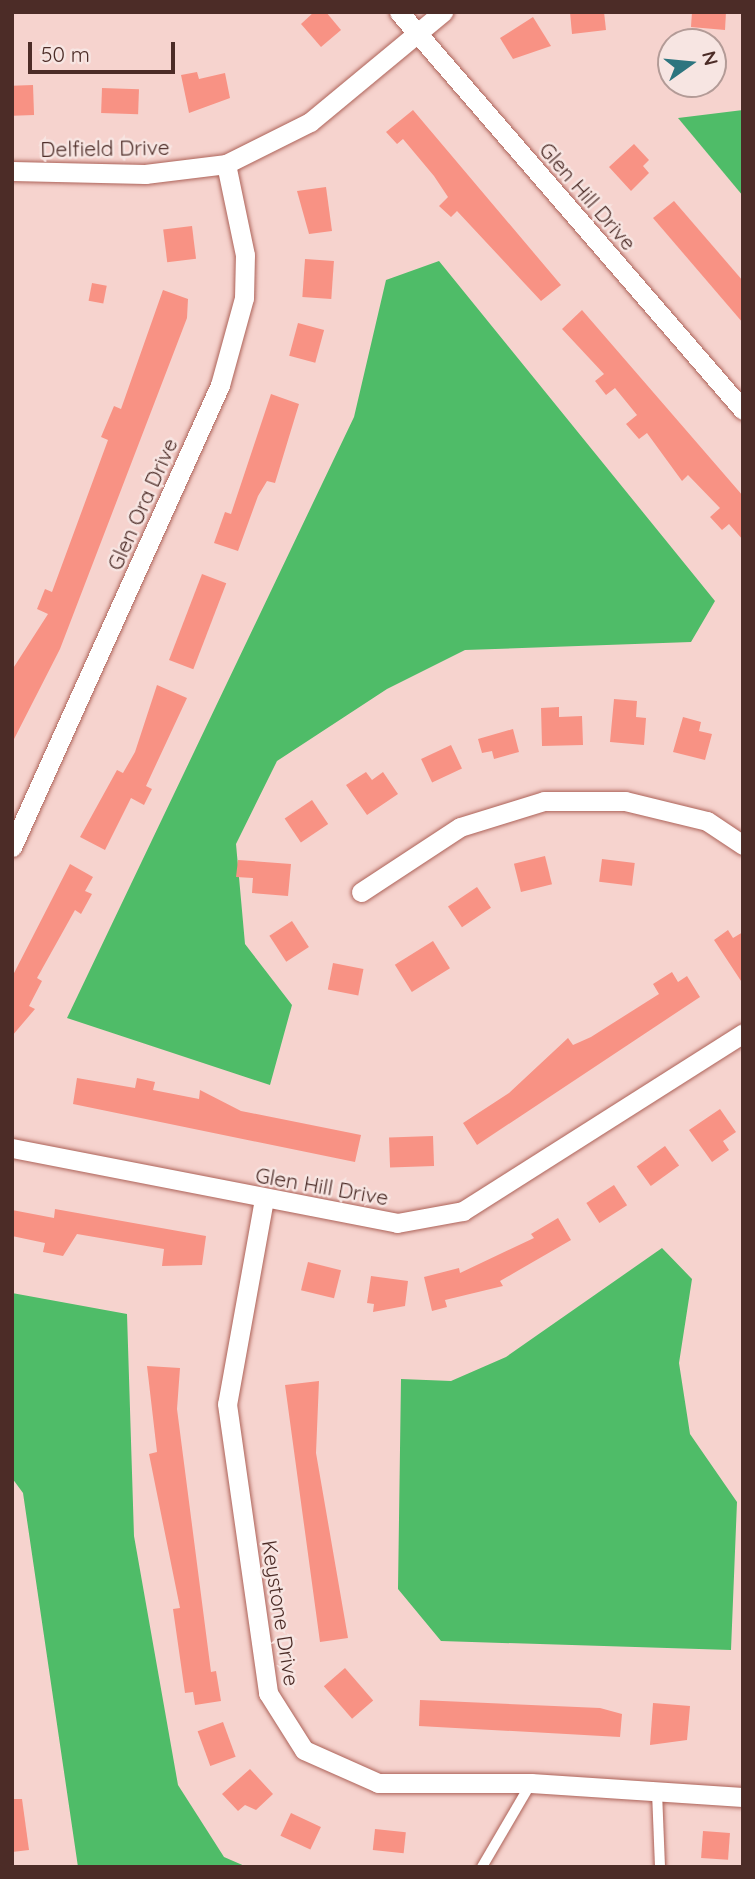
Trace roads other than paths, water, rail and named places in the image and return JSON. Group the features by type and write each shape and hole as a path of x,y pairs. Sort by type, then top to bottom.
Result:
{"street":[{"name":"Glen Hill Drive","path":"400,12 743,410"},
{"name":"Delfield Drive","path":"12,172 145,174 226,164 310,122 443,12"},
{"name":"Glen Ora Drive","path":"12,847 220,385 244,288 245,255 226,164"},
{"path":"361,892 460,827 544,801 625,801 707,821 743,845"},
{"name":"Glen Hill Drive","path":"12,1148 397,1223 463,1211 743,1033"},
{"name":"Keystone Drive","path":"264,1199 227,1404 268,1693 304,1750 378,1783 531,1783 743,1797"}],"lane":[{"path":"482,1867 531,1783"},
{"path":"657,1791 660,1867"}]}
